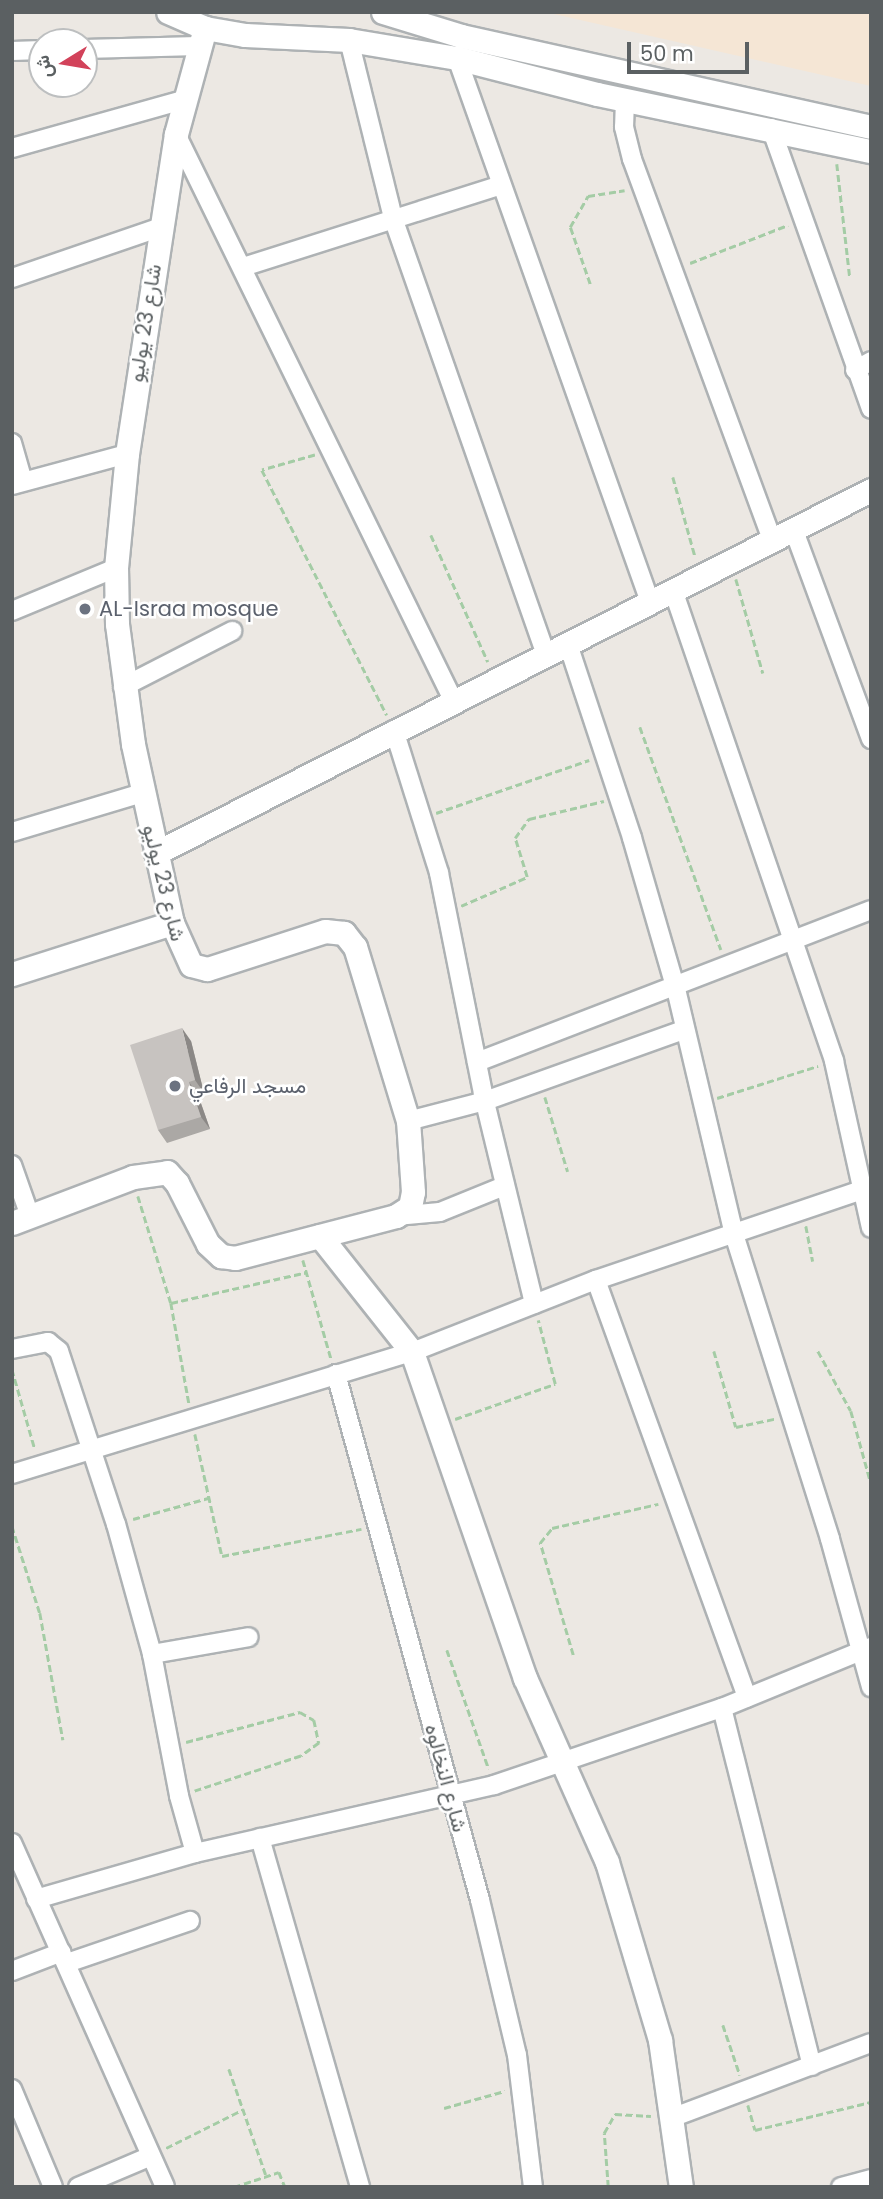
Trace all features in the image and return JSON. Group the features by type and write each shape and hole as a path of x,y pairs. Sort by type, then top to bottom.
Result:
{"street":[{"path":"168,12 202,37"},
{"path":"376,12 360,42 393,218 546,655"},
{"path":"383,12 461,36 871,127"},
{"path":"98,48 245,35 360,42 457,58 597,94 771,128 871,152"},
{"name":"شارع 23 يوليو","path":"202,37 176,134 127,454 116,568 123,687 142,793 172,923 191,965 207,969 325,931 344,933 355,947 408,1121 413,1192 410,1207 396,1216"},
{"path":"457,58 499,186 650,602"},
{"path":"597,94 606,69"},
{"path":"12,148 183,100"},
{"path":"625,100 624,127 642,186 675,269 772,539"},
{"path":"771,128 801,220 863,366 871,409"},
{"path":"176,134 454,702"},
{"path":"243,267 499,186"},
{"path":"12,278 161,227"},
{"path":"12,443 18,483 127,454"},
{"path":"156,853 871,490"},
{"path":"793,528 871,740"},
{"path":"12,611 116,568"},
{"path":"673,590 834,1061 867,1188 871,1227"},
{"path":"123,687 232,631"},
{"path":"568,644 619,798 676,989 683,1030 733,1231 867,1649 871,1687"},
{"path":"394,730 424,817 448,912 485,1101 534,1304"},
{"path":"12,832 142,793"},
{"path":"477,1062 676,989 871,910"},
{"path":"12,974 172,923"},
{"path":"408,1121 485,1101 683,1030"},
{"path":"12,1165 21,1220 133,1177 167,1172 177,1183 208,1244 221,1256 235,1258 396,1216 440,1212 504,1186"},
{"path":"12,1474 412,1352 596,1280 733,1231 867,1188"},
{"path":"309,1239 412,1352 508,1633 618,1895 660,2040 674,2117 681,2187"},
{"path":"596,1280 747,1698"},
{"path":"12,1349 39,1341 59,1351 116,1524 152,1654 179,1796 195,1853"},
{"name":"شارع النخالوه","path":"336,1374 483,1913 521,2087 533,2187"},
{"path":"152,1654 249,1637"},
{"path":"36,1899 195,1853 494,1785 722,1708 867,1649"},
{"path":"722,1708 812,2066"},
{"path":"260,1838 360,2187"},
{"path":"12,1843 165,2187"},
{"path":"12,1971 190,1921"},
{"path":"674,2117 871,2043"},
{"path":"12,2089 53,2187"},
{"path":"78,2187 151,2156"},
{"path":"841,2187 866,2183"}],"path":[{"path":"838,144 836,169 850,278"},
{"path":"590,284 570,227 589,197 642,186"},
{"path":"675,269 801,220"},
{"path":"331,450 262,470 394,730"},
{"path":"673,477 700,576"},
{"path":"431,535 496,681"},
{"path":"730,561 763,673"},
{"path":"640,727 727,967"},
{"path":"424,817 605,754"},
{"path":"448,912 527,877 514,838 529,819 619,798"},
{"path":"701,1103 834,1061"},
{"path":"541,1082 568,1172"},
{"path":"133,1177 171,1303 307,1272"},
{"path":"802,1209 813,1261"},
{"path":"309,1239 307,1272 336,1374"},
{"path":"439,1425 555,1384 534,1304"},
{"path":"713,1351 736,1427 791,1416"},
{"path":"818,1351 851,1411 871,1483"},
{"path":"12,1369 40,1466"},
{"path":"116,1524 208,1498 222,1556 378,1526"},
{"path":"573,1656 540,1544 552,1528 675,1501"},
{"path":"12,1526 40,1613 64,1740"},
{"path":"447,1650 494,1785"},
{"path":"170,1746 300,1712 314,1720 318,1743 301,1756 179,1796"},
{"path":"229,2069 266,2175"},
{"path":"444,2108 521,2087"},
{"path":"835,2112 871,2102"},
{"path":"151,2156 244,2109"},
{"path":"608,2187 604,2133 615,2114 674,2117"},
{"path":"234,2187 279,2172 285,2187"}],"sand":[{"path":"545,12 871,12 871,86"}],"building":[{"name":"مسجد الرفاعي","path":"182,1028 195,1080 189,1082 201,1117 158,1130 130,1045"}],"place":[{"name":"AL-Israa mosque","path":"85,609"},
{"name":"مسجد الرفاعي","path":"175,1086"}]}
